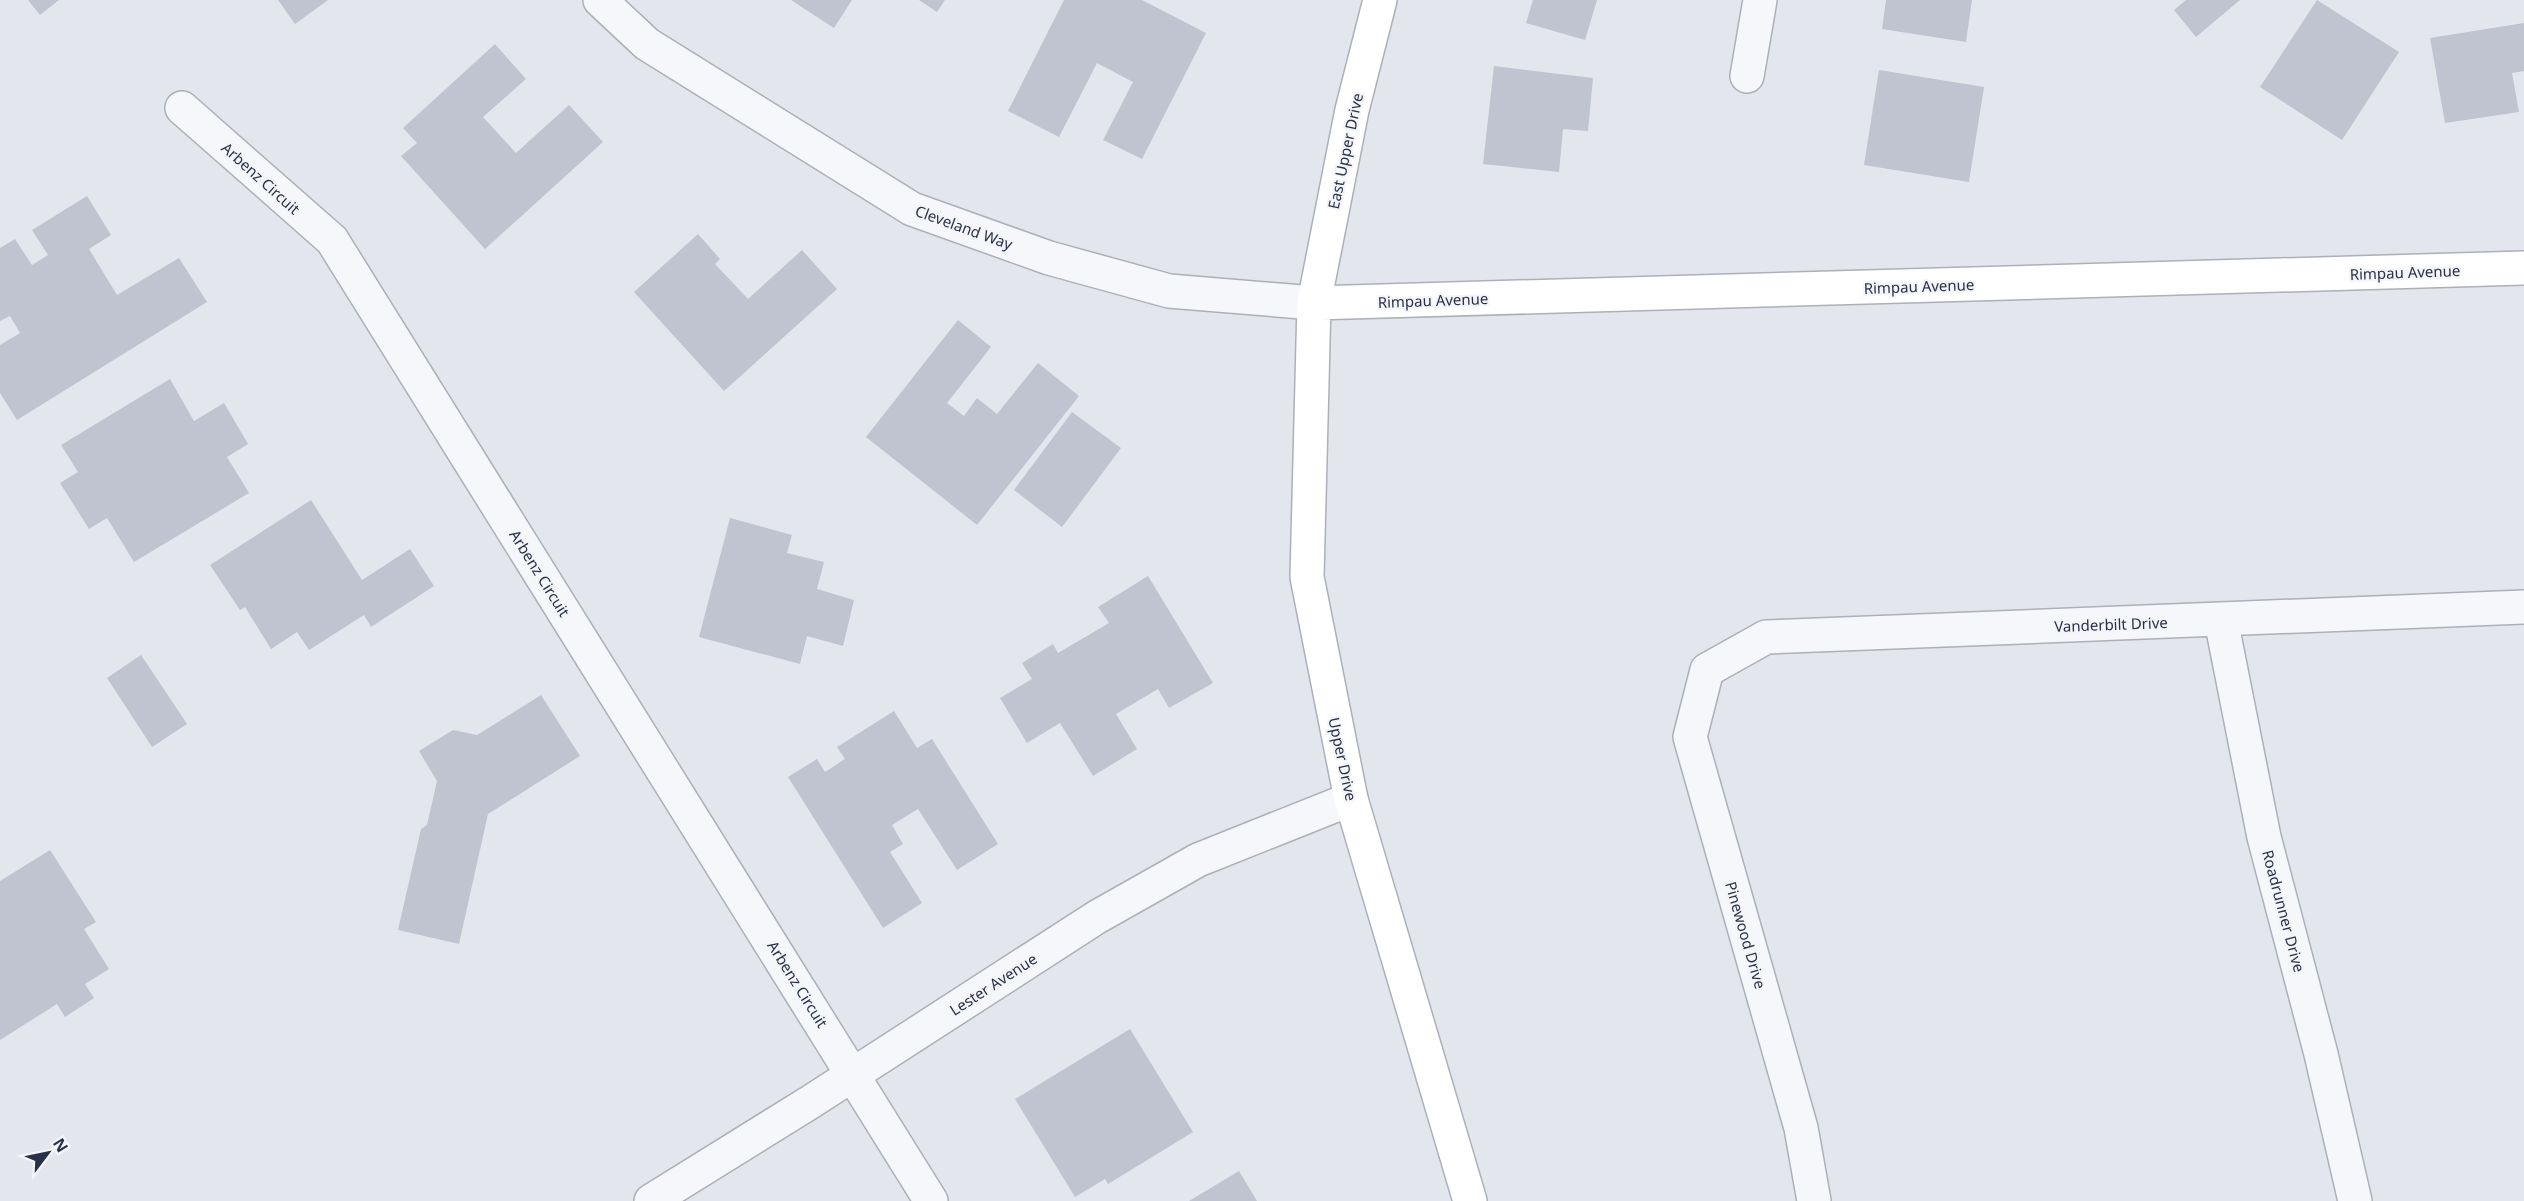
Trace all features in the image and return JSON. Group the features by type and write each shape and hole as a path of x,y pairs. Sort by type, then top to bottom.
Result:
{"main road":[{"name":"East Upper Drive","path":"1314,303 1352,110 1380,0"},
{"name":"Rimpau Avenue","path":"1314,303 2524,268"},
{"name":"Upper Drive","path":"1314,303 1307,578 1351,799 1470,1201"}],"street":[{"name":"Cleveland Way","path":"600,0 647,44 912,208 1049,258 1169,291 1314,303"},
{"path":"1747,76 1760,0"},
{"name":"Arbenz Circuit","path":"182,108 332,240 932,1201"},
{"name":"Vanderbilt Drive","path":"1707,670 1766,637 2524,607"},
{"name":"Roadrunner Drive","path":"2221,620 2264,837 2321,1054 2355,1201"},
{"name":"Pinewood Drive","path":"1707,670 1690,737 1801,1128 1814,1201"},
{"name":"Lester Avenue","path":"651,1201 854,1074 1097,917 1198,860 1351,799"}],"building":[{"path":"28,0 59,0 40,15"},
{"path":"278,0 328,0 295,24"},
{"path":"791,0 852,0 834,28"},
{"path":"919,0 945,0 937,12"},
{"path":"1064,0 1142,0 1206,33 1142,159 1103,140 1133,82 1097,63 1059,137 1008,111"},
{"path":"1533,0 1597,0 1585,40 1526,23"},
{"path":"1886,0 1972,0 1966,42 1882,29"},
{"path":"2186,0 2240,0 2196,37 2174,10"},
{"path":"2317,0 2399,52 2342,140 2260,87"},
{"path":"2524,23 2524,71 2512,73 2519,112 2445,123 2430,38"},
{"path":"495,44 526,79 483,117 516,153 569,105 603,142 485,249 401,156 417,143 403,128"},
{"path":"1494,66 1593,78 1588,131 1563,129 1559,172 1483,164"},
{"path":"1879,70 1984,87 1969,182 1864,165"},
{"path":"87,196 111,235 89,249 117,295 179,258 207,302 17,420 0,393 0,345 20,333 10,316 0,321 0,248 15,239 32,265 48,255 32,230"},
{"path":"698,234 720,259 715,264 748,299 802,250 837,289 724,391 634,292"},
{"path":"958,320 991,347 947,403 964,416 977,398 997,414 1038,363 1079,396 977,525 866,437"},
{"path":"170,379 194,421 224,403 248,444 227,457 249,493 134,562 107,518 89,529 60,483 78,472 61,445"},
{"path":"1072,412 1121,448 1062,527 1014,490"},
{"path":"311,500 362,580 410,549 434,586 371,627 364,615 309,650 297,632 271,649 245,607 240,610 210,565"},
{"path":"730,518 792,535 787,553 824,562 817,589 854,600 843,646 807,636 800,664 699,637"},
{"path":"1148,576 1213,683 1169,708 1158,689 1116,714 1137,749 1093,776 1060,723 1027,743 1000,698 1032,679 1022,663 1053,644 1058,653 1109,623 1098,607"},
{"path":"141,655 187,724 152,747 107,678"},
{"path":"541,695 580,756 488,814 459,944 398,930 421,829 427,825 437,781 419,751 453,730 477,735"},
{"path":"894,711 917,748 932,739 998,844 957,870 918,809 892,825 903,844 890,852 922,903 883,928 788,777 817,759 825,772 845,759 837,747"},
{"path":"50,850 96,922 84,929 109,969 85,984 94,998 65,1017 57,1004 0,1040 0,881"},
{"path":"1130,1029 1193,1132 1108,1184 1105,1179 1075,1197 1015,1099"},
{"path":"1239,1171 1257,1201 1189,1201"}]}
